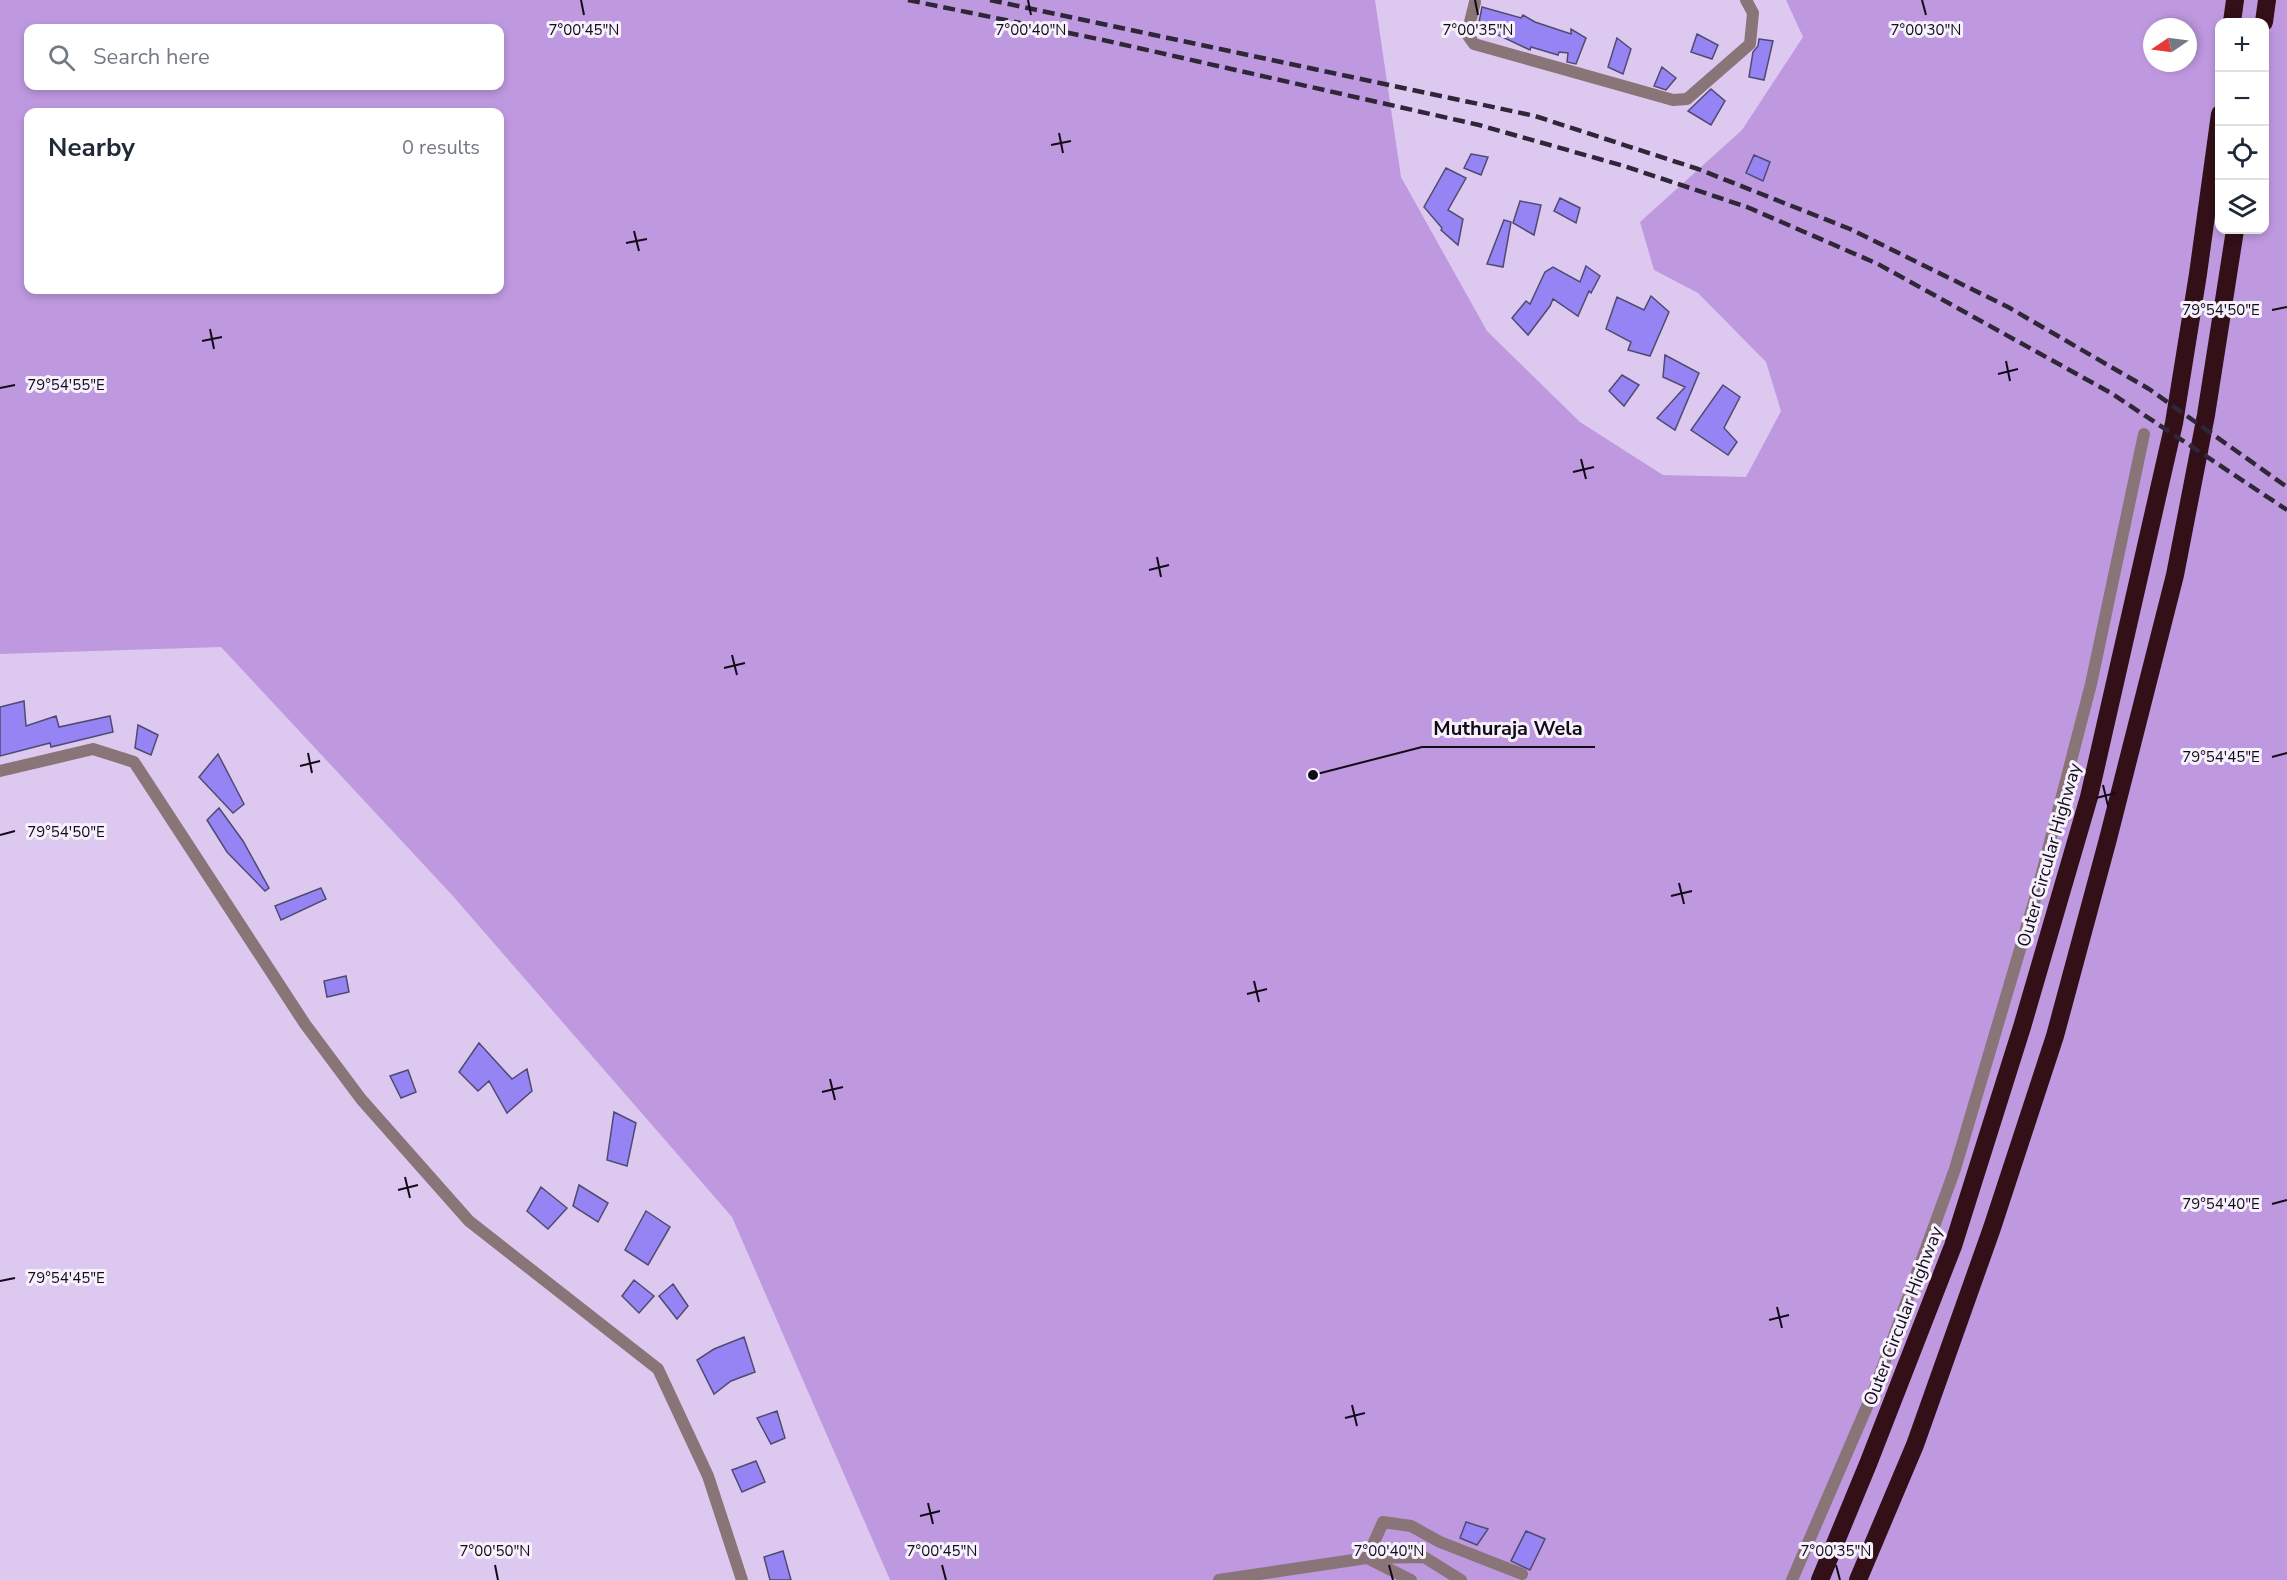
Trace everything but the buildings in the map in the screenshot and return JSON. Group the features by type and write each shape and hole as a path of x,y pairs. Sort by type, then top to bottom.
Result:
{"highway":[{"path":"2233,18 2235,0"},
{"path":"2265,18 2267,0"},
{"name":"Outer Circular Highway","path":"1820,1580 1953,1246 2022,1027 2089,797 2174,423 2218,126"},
{"path":"1858,1580 1915,1445 1992,1228 2055,1036 2175,575 2206,415 2234,234"}],"street":[{"path":"1475,2 1467,34 1474,44 1673,100 1687,99 1749,44 1753,13 1746,0"},
{"path":"1792,1580 1875,1388 1955,1169 2040,881 2091,684 2145,434"},
{"path":"0,771 93,749 134,762 305,1024 361,1099 469,1221 658,1369 708,1476 742,1580"},
{"path":"1367,1558 1383,1522 1411,1526 1440,1542 1522,1574"},
{"path":"1219,1580 1367,1558 1424,1557 1461,1580"},
{"path":"1367,1558 1411,1580"}],"shaded area":[{"path":"0,0 1375,0 1401,177 1487,331 1580,422 1663,475 1746,477 1781,411 1766,362 1698,293 1654,270 1640,222 1742,130 1803,37 1786,0 2287,0 2287,1580 890,1580 732,1217 452,895 221,647 0,654"}],"railway":[{"path":"908,0 1103,40 1479,125 1624,166 1747,207 1878,264 2111,393 2287,510"},
{"path":"990,0 1535,116 1698,169 1850,229 2008,307 2149,389 2287,487"}],"place":[{"name":"Muthuraja Wela","path":"1313,775"}]}
